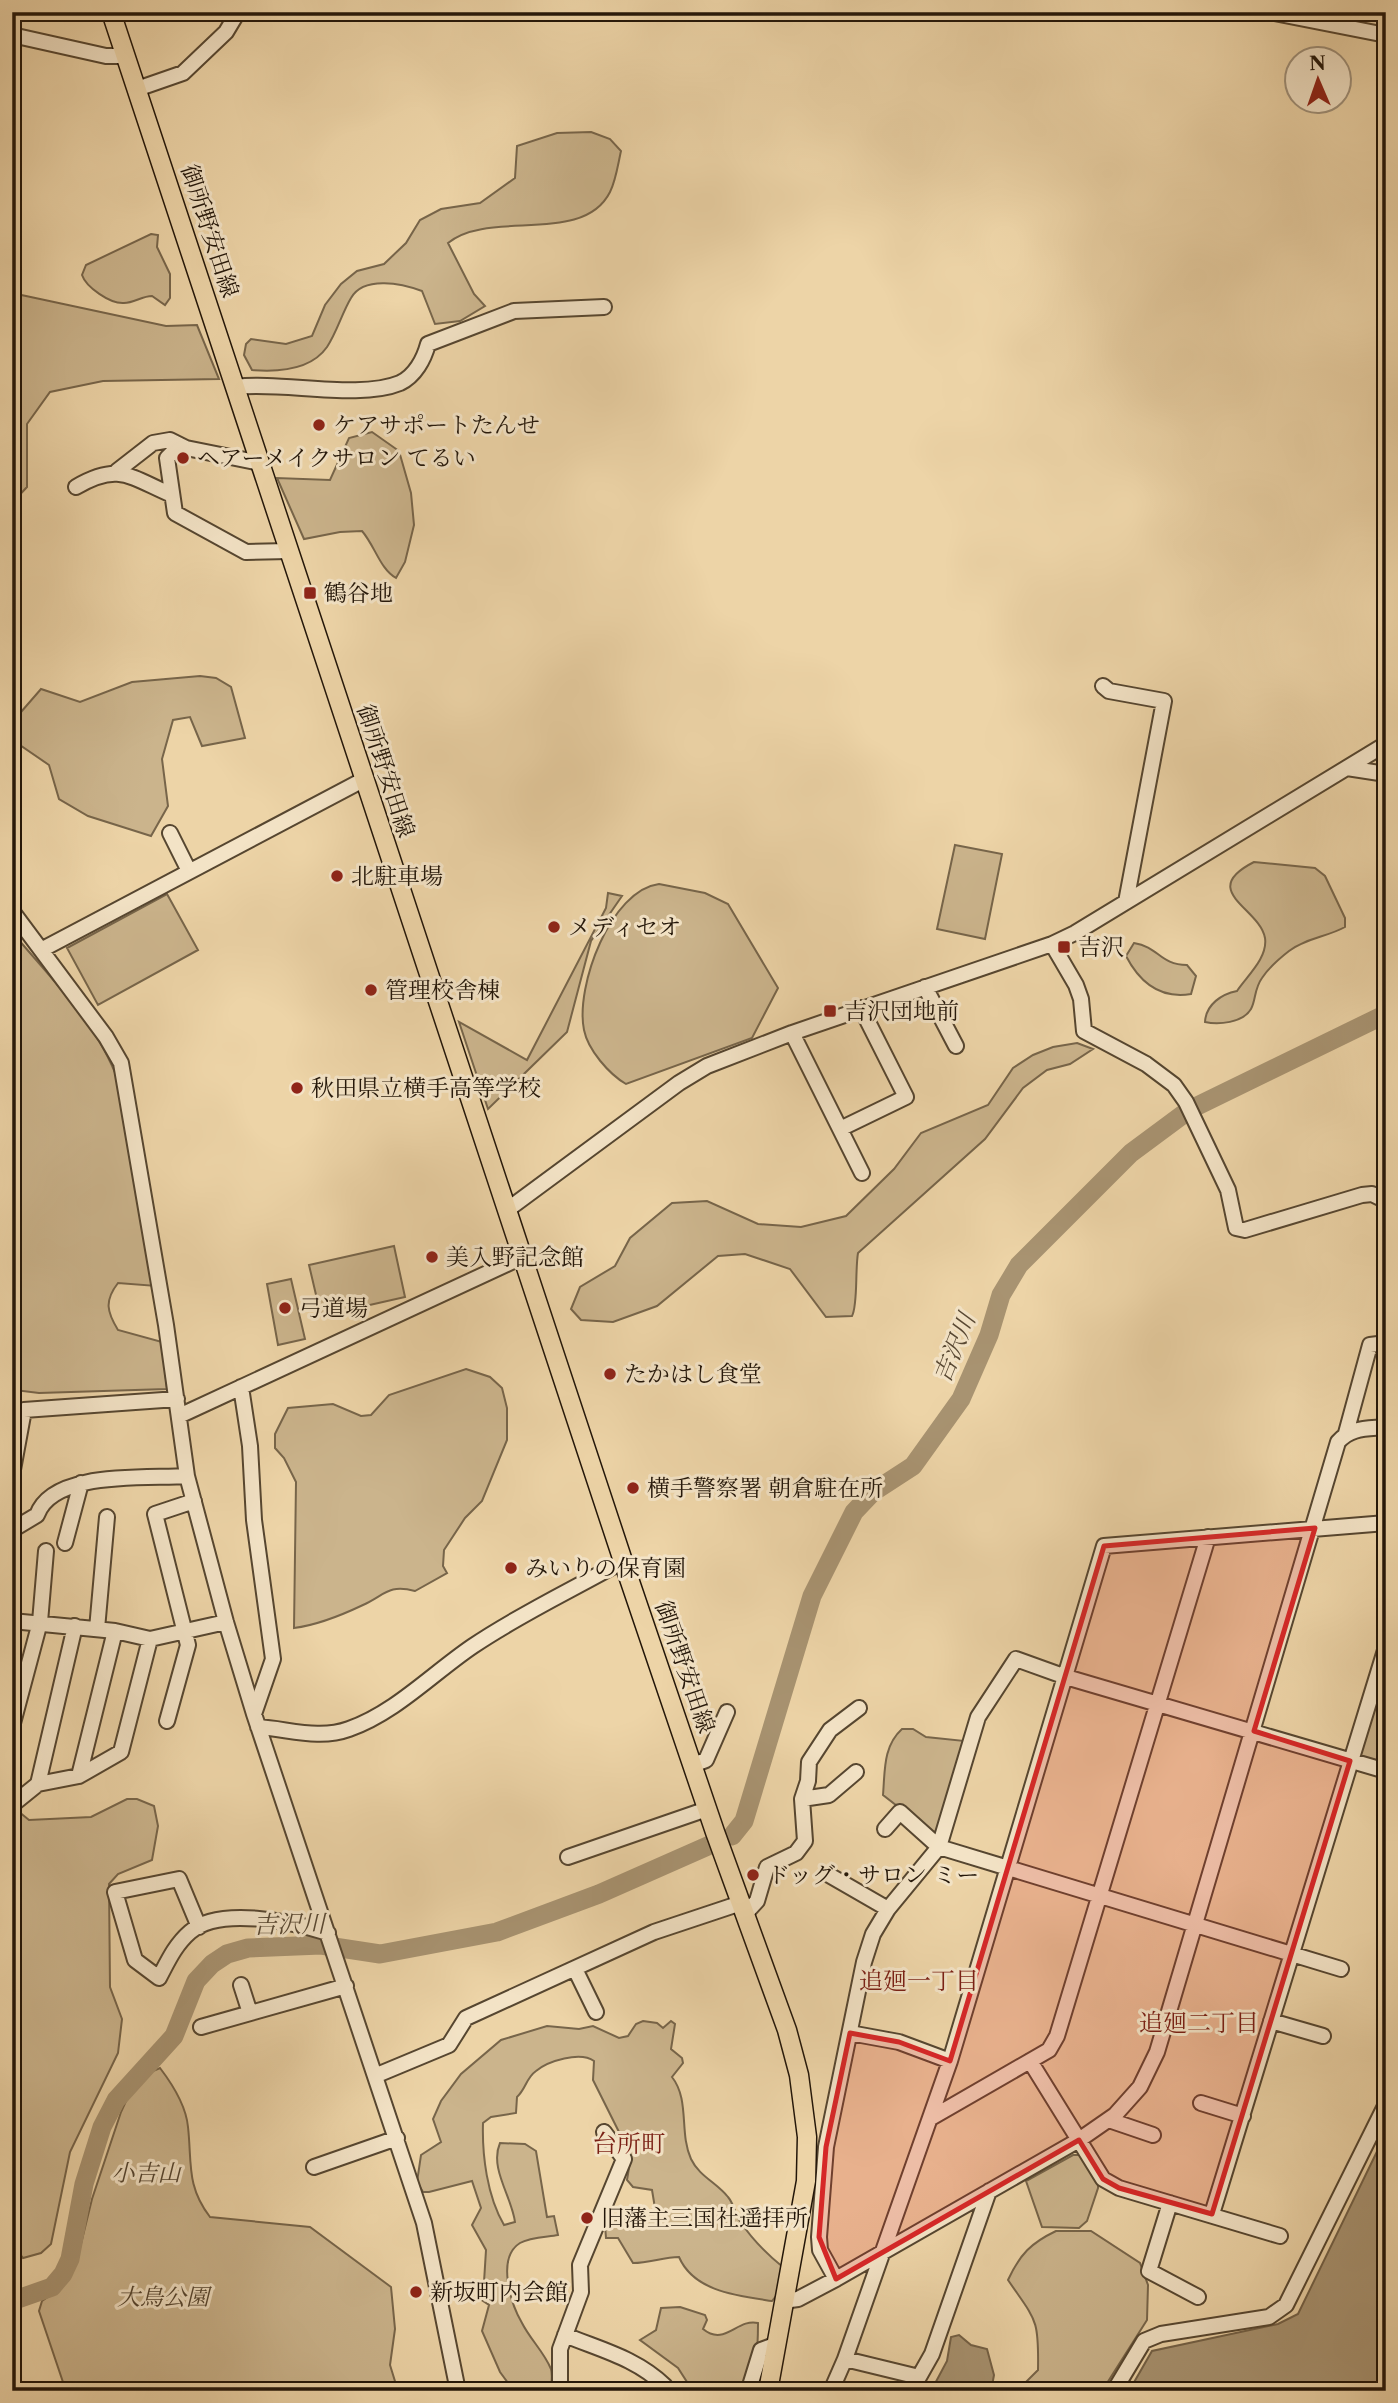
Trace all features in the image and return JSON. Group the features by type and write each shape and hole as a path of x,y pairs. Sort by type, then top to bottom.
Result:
{"main road":[{"name":"御所野安田線","path":"114,20 623,1562 715,1832 787,2029 799,2075 807,2137 806,2181 768,2391"}],"street":[{"path":"137,89 183,73 226,32 238,12"},
{"path":"1269,12 1386,35"},
{"path":"12,35 106,56 126,56"},
{"path":"236,387 257,385 293,389 369,388 400,383 414,372 428,344 514,311 604,307"},
{"path":"76,487 93,477 117,471 153,443 170,440 180,445 260,463"},
{"path":"180,445 167,458 175,513 246,552 289,551"},
{"path":"117,471 172,495"},
{"path":"1103,686 1109,691 1164,701 1126,902"},
{"path":"507,1210 679,1083 708,1066 861,1008 1052,944 1386,744"},
{"path":"1347,768 1386,774"},
{"path":"41,950 363,780"},
{"path":"170,833 189,871"},
{"path":"12,911 106,1037 121,1063 177,1399 187,1476 256,1721 377,2075 424,2223 458,2391"},
{"path":"1052,944 1076,985 1081,999 1084,1031 1159,1072 1174,1085 1186,1102 1228,1190 1236,1228 1245,1230 1362,1195 1372,1194 1386,1201"},
{"path":"925,987 956,1046"},
{"path":"840,1129 906,1097 861,1008"},
{"path":"792,1033 862,1172"},
{"path":"179,1416 522,1257"},
{"path":"783,2301 799,2299 836,2279 1079,2140 1109,2120 1140,2087 1157,2052 1315,1528 1338,1442 1346,1433 1370,1345 1386,1343"},
{"path":"242,1387 250,1446 254,1520 272,1659 256,1721"},
{"path":"12,1475 24,1410 177,1399"},
{"path":"1346,1433 1386,1427"},
{"path":"12,1530 37,1515 41,1504 70,1486 187,1476"},
{"path":"65,1543 81,1483"},
{"path":"167,1721 188,1644 155,1514 194,1501"},
{"path":"97,1629 107,1517"},
{"path":"831,2391 845,2359 950,2061 1104,1546 1386,1523"},
{"path":"931,2118 1049,2050 1057,2036 1208,1537"},
{"path":"12,1727 40,1622 46,1551"},
{"path":"256,1721 305,1734 349,1729 382,1713 475,1644 623,1562"},
{"path":"12,1620 115,1631 150,1639 226,1622"},
{"path":"38,1784 75,1626"},
{"path":"79,1776 115,1631"},
{"path":"12,1805 38,1784 79,1776 121,1752 150,1639"},
{"path":"1213,2214 1386,1647"},
{"path":"836,2279 820,2250 819,2237 826,2147 864,1962 873,1934 888,1909 939,1847 978,1717 1016,1660 1158,1705 1386,1771"},
{"path":"377,2075 449,2045 466,2018 654,1932 743,1908 757,1901 767,1867 796,1853 804,1841 802,1799 808,1781 809,1762 830,1730 859,1707"},
{"path":"692,1765 706,1760 727,1712"},
{"path":"802,1799 829,1795 856,1772"},
{"path":"568,1857 708,1809"},
{"path":"885,1829 900,1812 939,1847 1341,1969"},
{"path":"829,1875 888,1909"},
{"path":"199,1927 179,1879 115,1892 135,1960 159,1978 174,1950 191,1930 229,1917 328,1933"},
{"path":"575,1969 596,2012"},
{"path":"241,1985 250,2014"},
{"path":"201,2027 346,1986"},
{"path":"1271,2021 1323,2036"},
{"path":"850,2033 899,2042 950,2061"},
{"path":"1030,2061 1103,2179 1119,2188 1280,2236"},
{"path":"1201,2103 1242,2116"},
{"path":"1114,2391 1144,2341 1161,2334 1269,2317 1286,2305 1386,2104"},
{"path":"1109,2120 1153,2135"},
{"path":"560,2391 560,2349 581,2292 580,2265 624,2160 604,2132"},
{"path":"314,2167 397,2138"},
{"path":"845,2359 919,2377 932,2354 989,2191"},
{"path":"1170,2203 1149,2272 1198,2297"},
{"path":"565,2335 628,2358 648,2370 665,2386"},
{"path":"746,2391 750,2389 761,2350 777,2344"}],"highlighted area":[{"path":"1315,1528 1254,1731 1350,1761 1212,2214 1119,2188 1103,2179 1079,2140 836,2279 819,2237 826,2147 850,2033 899,2042 950,2061 1104,1546"}],"green space":[{"path":"591,132 610,139 621,151 610,192 597,208 579,218 558,223 487,228 466,233 448,243 474,294 485,306 460,321 435,324 422,291 384,283 365,286 351,298 331,341 312,361 293,368 252,370 244,355 246,344 251,339 286,344 312,336 325,305 341,284 357,271 384,264 406,243 420,220 441,209 480,203 515,178 517,146 557,133"},
{"path":"151,234 158,235 157,247 170,274 170,298 165,305 152,296 118,303 99,294 84,280 82,275 86,265"},
{"path":"12,293 166,326 197,325 219,379 103,381 50,392 27,424 27,487 12,503"},
{"path":"372,432 399,451 411,493 414,525 405,562 396,578 386,569 362,531 304,539 277,478 330,480 349,438"},
{"path":"200,676 216,678 231,687 245,738 202,746 190,717 173,720 162,759 168,806 151,836 88,816 59,799 49,765 17,743 21,712 41,689 80,702 132,682"},
{"path":"955,845 1002,854 985,939 937,929"},
{"path":"1254,862 1315,868 1325,876 1345,918 1345,927 1302,943 1282,957 1262,978 1247,1014 1223,1023 1205,1022 1212,1005 1221,997 1237,991 1263,953 1265,938 1261,927 1231,891 1231,882 1238,872"},
{"path":"659,884 705,893 728,904 778,988 752,1038 626,1084 600,1061 586,1038 583,1011 585,989 600,943 612,921 626,903 642,890"},
{"path":"608,893 622,896 591,941 567,1032 488,1109 459,1022 527,1060 606,908"},
{"path":"167,894 198,950 98,1005 67,948"},
{"path":"12,932 90,1027 114,1069 122,1092 156,1286 118,1283 111,1295 109,1306 111,1318 118,1330 162,1342 167,1389 39,1393 15,1390 12,1394"},
{"path":"1134,943 1149,948 1171,962 1187,965 1196,976 1191,994 1170,994 1145,981 1126,956"},
{"path":"1077,1043 1093,1049 1070,1064 1047,1070 1023,1088 985,1139 858,1253 852,1316 826,1317 790,1269 745,1254 718,1256 657,1306 613,1322 581,1320 571,1309 580,1287 615,1266 630,1238 672,1203 707,1201 758,1224 801,1227 846,1216 894,1169 921,1133 988,1105 1013,1068 1033,1055 1053,1047"},
{"path":"394,1246 405,1297 321,1316 309,1265"},
{"name":"弓道場","path":"291,1279 305,1339 278,1345 267,1284"},
{"path":"466,1369 490,1377 502,1388 507,1408 507,1440 482,1501 465,1518 444,1550 443,1566 447,1573 415,1591 392,1590 338,1616 294,1628 296,1482 284,1458 275,1448 275,1434 288,1408 333,1404 361,1416 371,1415 389,1395"},
{"path":"1386,1660 1386,1768 1354,1759"},
{"path":"902,1729 913,1729 926,1737 965,1741 939,1830 932,1833 883,1795 888,1751"},
{"path":"127,1799 137,1799 154,1806 158,1826 152,1860 118,1874 109,1884 110,1987 122,2019 118,2053 70,2152 51,2244 41,2253 23,2258 12,2243 12,1806 29,1820 91,1817"},
{"path":"643,2021 657,2023 663,2028 671,2021 675,2024 671,2049 682,2058 683,2063 672,2077 681,2096 687,2149 699,2170 728,2197 744,2227 784,2268 780,2291 772,2301 732,2294 695,2278 679,2257 633,2263 618,2238 606,2238 605,2225 608,2223 643,2215 655,2208 652,2190 633,2187 627,2180 631,2156 593,2080 594,2061 573,2057 556,2061 541,2067 530,2077 517,2097 516,2113 491,2117 483,2123 487,2175 493,2201 504,2225 515,2222 499,2172 497,2153 500,2143 525,2144 536,2151 547,2217 554,2216 558,2235 524,2241 513,2250 509,2259 508,2281 514,2305 552,2374 551,2391 514,2391 500,2372 482,2331 489,2305 477,2297 477,2290 484,2282 486,2250 472,2225 481,2208 472,2181 429,2192 423,2192 417,2182 421,2155 441,2142 433,2119 441,2101 461,2074 501,2040 547,2026 579,2029 593,2026 619,2038 628,2036 636,2024"},
{"name":"大鳥公園","path":"160,2068 185,2111 194,2184 202,2206 210,2217 310,2227 391,2287 395,2329 390,2365 398,2391 66,2391 39,2311 42,2301 59,2289 77,2260 92,2199 121,2112 132,2088 146,2074"},
{"path":"1073,2155 1082,2155 1098,2178 1098,2188 1087,2221 1079,2228 1042,2227 1026,2181"},
{"path":"1056,2231 1091,2231 1140,2263 1148,2285 1147,2320 1102,2391 1008,2391 1026,2382 1038,2370 1038,2340 1030,2313 1008,2280 1027,2250"},
{"path":"680,2307 705,2315 707,2320 703,2329 711,2334 725,2334 744,2324 758,2323 754,2369 740,2391 680,2391 687,2382 678,2368 640,2340 656,2330 661,2308"}],"shaded area":[{"path":"1386,2133 1386,2391 1129,2391 1152,2351 1278,2324 1298,2314"},
{"path":"959,2335 971,2345 987,2349 994,2375 991,2391 931,2391 947,2361 951,2337"}],"waterway":[{"name":"吉沢川","path":"732,1836 744,1821 812,1596 854,1512 873,1492 913,1466 961,1399 989,1335 1001,1295 1019,1265 1131,1153 1189,1110 1386,1014"},
{"name":"吉沢川","path":"12,2301 52,2287 63,2274 70,2259 84,2184 102,2127 116,2100 174,2036 196,1981 212,1964 227,1954 248,1948 321,1945 380,1954 497,1932 599,1894 719,1841"}],"place":[{"name":"ケアサポートたんせ","path":"319,425"},
{"name":"ヘアーメイクサロン てるい","path":"183,458"},
{"name":"鶴谷地","path":"310,593"},
{"name":"北駐車場","path":"337,876"},
{"name":"メディセオ","path":"554,927"},
{"name":"吉沢","path":"1064,947"},
{"name":"管理校舎棟","path":"371,990"},
{"name":"吉沢団地前","path":"830,1011"},
{"name":"秋田県立横手高等学校","path":"297,1088"},
{"name":"美入野記念館","path":"432,1257"},
{"name":"弓道場","path":"285,1308"},
{"name":"たかはし食堂","path":"610,1374"},
{"name":"横手警察署 朝倉駐在所","path":"633,1488"},
{"name":"みいりの保育園","path":"511,1568"},
{"name":"ドッグ・サロン ミー","path":"753,1875"},
{"name":"旧藩主三国社遥拝所","path":"587,2218"},
{"name":"新坂町内会館","path":"416,2292"}],"district":[{"name":"追廻一丁目","path":"919,1980"},
{"name":"追廻二丁目","path":"1199,2022"},
{"name":"台所町","path":"629,2143"}],"park label":[{"name":"小吉山","path":"146,2173"}]}
